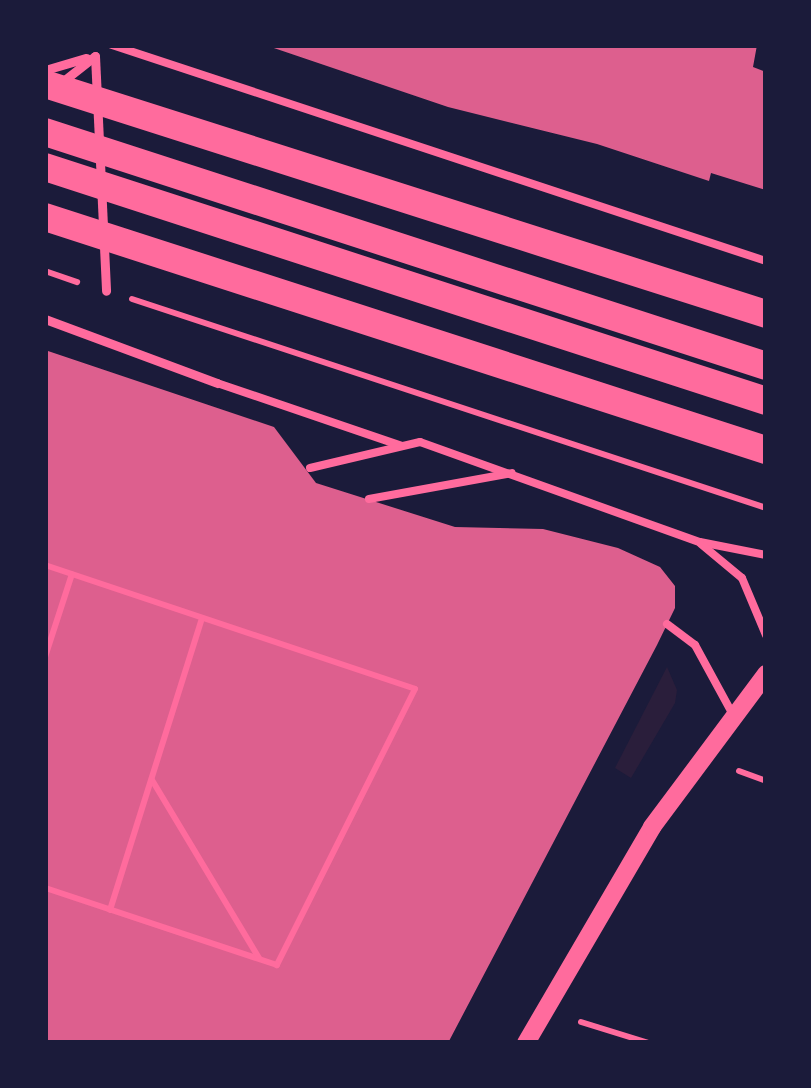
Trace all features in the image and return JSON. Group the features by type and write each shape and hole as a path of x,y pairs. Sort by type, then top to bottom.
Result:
{"highway":[{"path":"45,84 766,314"},
{"path":"45,132 766,366"},
{"path":"45,168 766,400"},
{"path":"45,217 766,450"}],"street":[{"path":"45,70 95,56"},
{"path":"45,98 95,56"},
{"path":"95,56 106,291"},
{"path":"45,319 217,383"},
{"path":"526,1043 652,827 732,713 766,674"}],"lane":[{"path":"112,45 766,261"},
{"path":"217,383 402,446 442,447 700,542 766,555"},
{"path":"310,468 356,462 402,446"},
{"path":"370,499 517,472"},
{"path":"700,542 742,578 766,635"},
{"path":"667,624 695,645 732,713"}],"path":[{"path":"45,271 766,508"},
{"path":"45,565 415,690 277,965 45,888"},
{"path":"45,658 72,574"},
{"path":"110,910 202,618"},
{"path":"738,771 766,781"},
{"path":"151,779 260,960"},
{"path":"581,1022 649,1043"}],"shaded area":[{"path":"667,667 677,690 675,703 631,778 615,768"}],"building":[{"path":"265,45 757,45 753,67 766,72 766,190 711,173 709,181 597,144 448,107"},
{"path":"45,350 274,427 316,483 455,527 543,529 618,548 660,567 675,586 675,608 657,645 448,1043 45,1043"}]}
